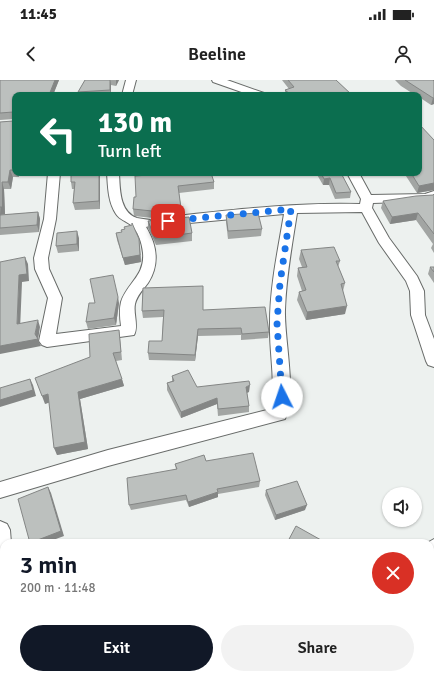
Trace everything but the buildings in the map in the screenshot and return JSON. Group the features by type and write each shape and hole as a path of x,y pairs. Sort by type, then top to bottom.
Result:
{"street":[{"path":"128,92 131,80"},
{"path":"217,80 251,92"},
{"path":"54,176 50,219 41,258 42,269 55,298 47,341 129,331 128,302 134,289 145,275 149,262 146,238 143,230 136,222"},
{"path":"113,176 116,201 122,214 128,220 136,222 153,223 291,209 366,204 426,198 434,195"},
{"path":"354,176 384,240 415,285 417,291 418,315 434,361"},
{"path":"0,490 108,458 278,414 282,397 277,323 280,283 291,209"}],"route":[{"path":"168,221 291,209 280,283 277,323 282,397"}]}
